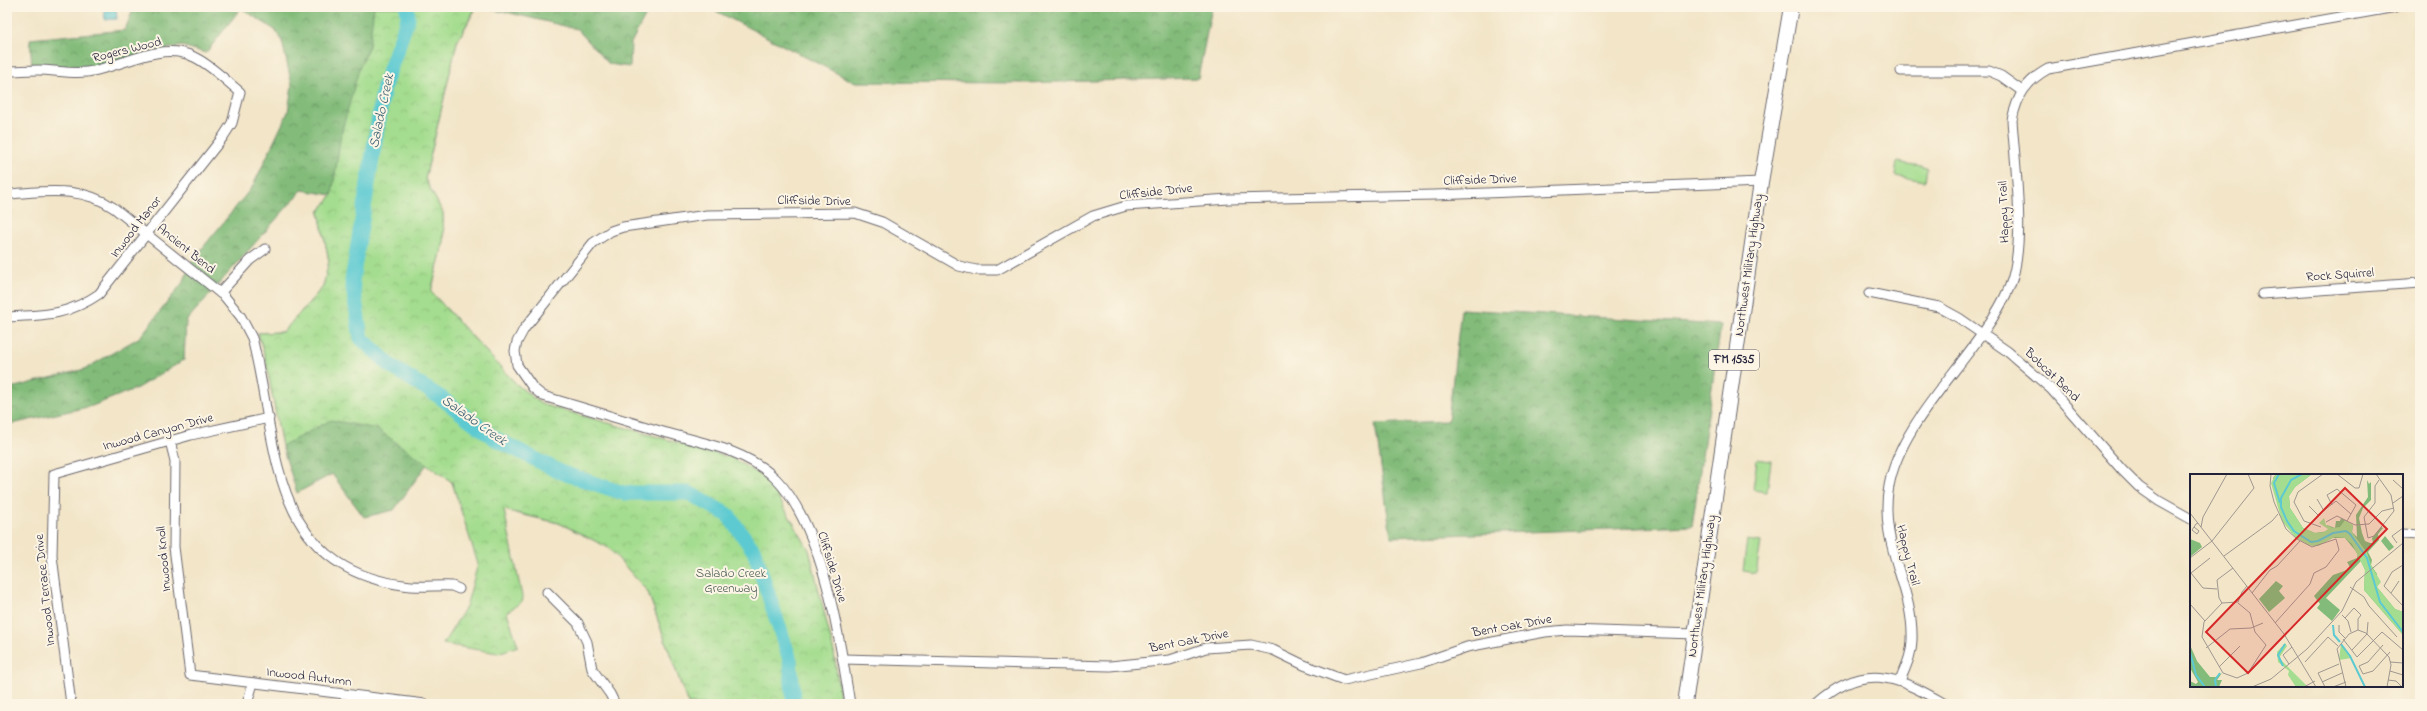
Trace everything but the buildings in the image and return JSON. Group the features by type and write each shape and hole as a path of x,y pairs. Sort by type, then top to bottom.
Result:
{"main road":[{"name":"Northwest Military Highway","path":"1685,704 1761,182 1789,10"}],"street":[{"name":"Happy Trail","path":"1900,681 1910,652 1911,618 1887,530 1886,507 1892,474 1911,432 1997,312 2010,287 2018,256 2019,240 2012,120 2016,103 2022,91 2029,82 2048,69 2396,7"},
{"name":"Rogers Wood","path":"7,71 38,70 72,73 88,72 158,53 178,52 193,56 240,92"},
{"path":"1901,71 1989,71 2001,76 2022,91"},
{"name":"Inwood Manor","path":"7,317 55,314 71,310 86,303 108,284 232,123 240,92"},
{"name":"Cliffside Drive","path":"850,704 843,659 817,554 798,513 776,479 737,454 543,396 533,388 517,365 515,351 524,329 592,243 611,231 658,220 707,216 855,213 882,222 959,266 976,270 997,270 1093,216 1132,205 1228,199 1435,195 1761,182"},
{"name":"Ancient Bend","path":"7,194 68,191 84,193 107,203 220,293 241,317 252,338 282,481 294,513 304,531 317,547 342,565 389,582 414,586 452,586 459,589"},
{"path":"220,293 250,260 265,249"},
{"name":"Rock Squirrel","path":"2262,294 2420,283"},
{"name":"Bobcat Bend","path":"1869,293 1939,307 1959,318 2032,370 2139,487 2159,501 2190,518"},
{"name":"Inwood Canyon Drive","path":"54,474 170,441 269,418"},
{"name":"Inwood Knoll","path":"170,441 175,461 174,547 190,675"},
{"name":"Inwood Terrace Drive","path":"54,474 52,556 71,704"},
{"path":"2403,534 2420,535"},
{"path":"547,592 578,624 587,642 592,669 610,694 615,704"},
{"name":"Bent Oak Drive","path":"843,659 1110,666 1170,660 1206,648 1232,645 1251,646 1274,650 1304,665 1344,680 1421,663 1467,647 1545,632 1568,630 1696,634"},
{"name":"Inwood Autumn","path":"190,675 376,701 425,704"},
{"path":"1816,704 1832,690 1859,678 1878,677 1900,681 1945,704"},
{"path":"247,704 253,683"}],"green space":[{"name":"Salado Creek Greenway","path":"134,7 650,7 631,43 630,67 609,64 577,29 506,12 476,8 457,42 425,179 443,213 444,241 431,292 516,384 541,404 732,458 768,480 809,550 834,653 841,704 688,704 648,592 609,547 559,523 515,513 513,485 474,549 452,482 427,464 394,510 364,517 332,474 297,493 282,446 265,357 258,333 283,332 323,287 329,261 319,212 332,195 302,190 186,321 184,360 137,388 92,406 7,425 7,387 15,387 85,369 140,337 184,281 191,262 253,186 288,112 292,85 282,41 275,30 241,8 206,53 182,46 156,51 82,70 32,66 30,39 125,30"},
{"name":"Salado Creek Greenway","path":"374,7 476,7 457,42 425,179 443,213 444,241 431,292 516,384 541,404 732,458 768,480 809,550 834,653 841,704 688,704 648,592 609,548 559,523 504,510 523,601 507,612 518,646 498,653 443,644 466,607 478,564 452,482 377,429 331,420 282,446 265,357 258,333 283,332 323,287 329,261 319,212 332,195 341,134 359,69 369,46"},
{"path":"708,7 1212,7 1198,78 1022,83 854,82"},
{"path":"1897,162 1927,167 1925,181 1895,176"},
{"path":"1461,309 1721,325 1692,526 1391,537 1375,424 1448,421"},
{"path":"1757,459 1771,461 1767,492 1753,490"},
{"path":"1747,540 1761,542 1756,573 1743,571"}],"water":[{"path":"83,7 116,7 117,19 105,20 104,8 84,9"}],"waterway":[{"name":"Salado Creek","path":"407,7 408,18 384,86 352,281 361,338 392,367 440,397 494,438 560,472 623,493 689,493 728,515 754,551 790,660 794,704"}]}
